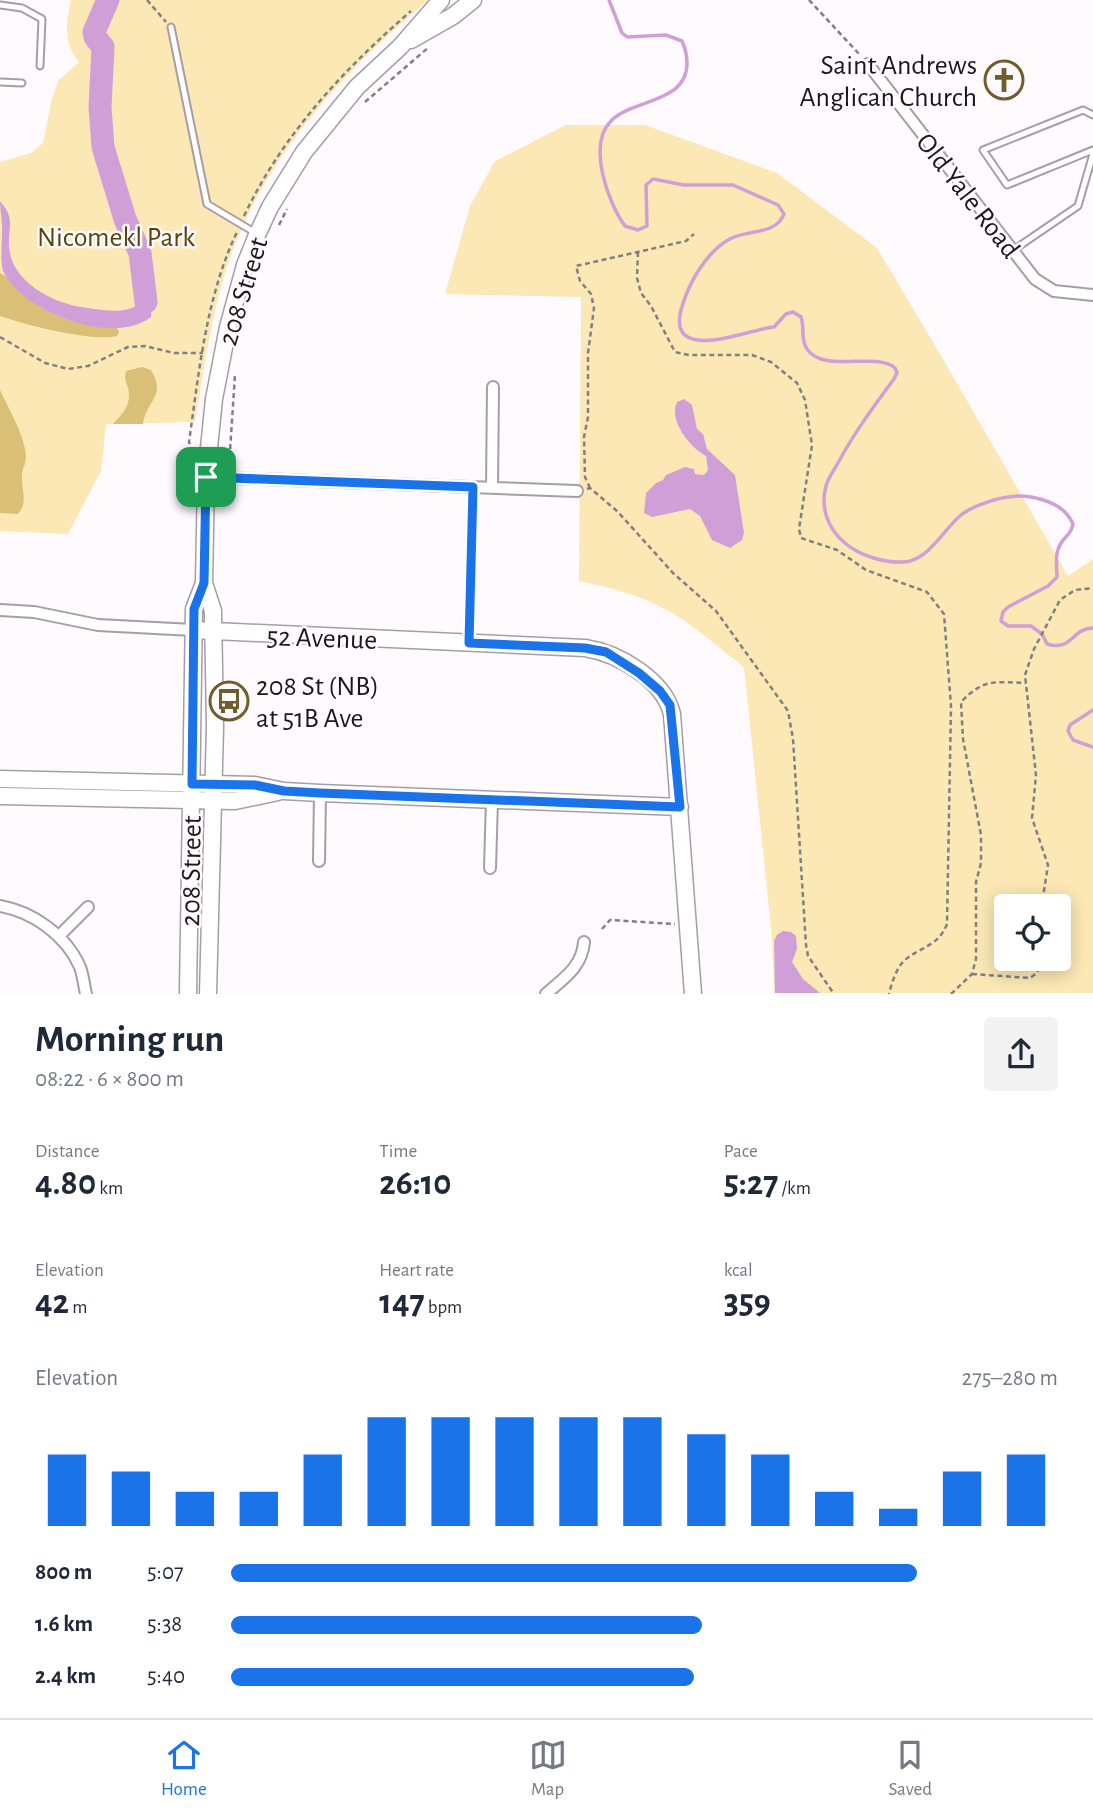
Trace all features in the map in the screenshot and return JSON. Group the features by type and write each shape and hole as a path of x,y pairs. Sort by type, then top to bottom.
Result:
{"street":[{"name":"208 Street","path":"208,993 214,793 214,632 213,611 204,583 206,477 221,356 236,296 257,234 284,184 317,134 357,87 400,47 441,0"},
{"name":"208 Street","path":"400,47 453,16 473,0"},
{"name":"Old Yale Road","path":"867,64 1035,279 1054,291 1093,295"},
{"path":"492,488 494,387"},
{"path":"206,477 578,491"},
{"name":"208 Street","path":"188,993 193,630 194,609 204,583"},
{"name":"52 Avenue","path":"0,610 34,611 98,625 596,650 617,657 660,691 670,705 693,993"},
{"path":"0,779 192,793"},
{"path":"0,796 214,793 255,785 284,791 320,793 680,807"},
{"path":"319,861 320,793"},
{"path":"489,868 492,800"},
{"path":"0,906 44,923 59,936 80,966 86,993"},
{"path":"59,936 88,907"},
{"path":"546,993 581,960 584,942"}],"lane":[{"path":"0,5 22,8 42,19 40,66"},
{"path":"171,27 207,204 257,234"},
{"path":"0,82 22,83"},
{"path":"1007,185 983,150 1083,110 1093,115"},
{"path":"1012,251 1078,206 1093,152"},
{"path":"998,190 1093,152"}],"path":[{"path":"147,0 171,27"},
{"path":"809,0 867,64"},
{"path":"358,110 428,48"},
{"path":"275,233 287,209"},
{"path":"188,442 216,291 236,234"},
{"path":"694,234 686,241 576,266 580,281 591,294 594,308 587,353 585,477 590,488 618,512 673,573 716,611 788,711 793,739 806,945 808,956 834,993"},
{"path":"638,252 637,278 640,293 651,306 675,352 689,355 752,355 771,362 797,383 805,400 812,445 799,535 801,538 837,550 866,570 927,592 944,614 951,713 947,924 943,934 933,943 902,963 889,993"},
{"path":"0,337 45,363 68,369 88,366 128,347 145,346 174,353 203,352"},
{"path":"230,461 236,365"},
{"path":"469,643 473,487"},
{"path":"578,491 590,488"},
{"path":"1043,894 1048,865 1032,818 1036,775 1025,675 1034,649 1060,600 1074,590 1093,588"},
{"path":"951,993 972,974 976,959 976,882 981,863 981,835 960,713 961,702 972,691 990,682 1026,683"},
{"path":"951,713 960,713"},
{"path":"602,929 610,920 679,924"},
{"path":"972,974 1030,978 1037,971"}],"green space":[{"name":"Nicomekl Park","path":"71,0 428,0 368,54 314,113 268,178 249,213 226,271 210,336 195,422 106,424 101,471 68,534 0,531 0,162 31,153 43,143 52,98 59,80 79,62 70,47 67,33"},
{"path":"566,125 645,125 777,173 877,248 1068,576 1093,559 1093,993 774,993 772,938 744,667 689,624 665,609 626,593 579,581 581,297 445,294 470,206 495,161"}],"shaded area":[{"path":"0,201 10,218 9,246 12,259 27,282 63,302 119,311 136,306 138,296 134,270 145,272 152,298 151,317 135,325 115,328 92,326 70,321 29,300 13,286 3,271"},
{"path":"0,273 29,299 49,312 81,323 117,328 117,336 76,335 0,316"},
{"path":"142,367 151,370 157,386 143,424 113,424 128,404 126,371"},
{"path":"0,390 20,431 25,449 26,460 22,475 24,501 18,514 0,513"},
{"path":"684,399 692,405 697,429 703,434 707,449 735,475 744,533 742,540 730,548 712,540 700,516 690,509 652,517 644,513 646,493 666,475 685,467 694,469 695,474 704,475 708,470 706,456 687,440 675,417 677,402"},
{"path":"783,931 796,936 797,949 792,962 803,979 820,993 775,993 774,941"}],"waterway":[{"path":"108,0 94,32 103,47 100,107 103,147 125,219 140,253 146,302"},
{"path":"609,0 622,33 627,37 666,35 682,41 687,59 685,76 679,86 658,99 621,114 611,121 604,131 600,159 603,174 612,203 625,226 638,230 647,226 646,185 653,179 684,185 733,185 778,205 784,214 774,226 728,240 712,253 688,290 681,310 680,327 687,336 698,340 714,340 774,327 786,314 793,312 801,317 805,345 815,356 837,362 875,361 895,368 897,373 894,379 857,430 827,483 824,494 825,510 834,531 851,548 865,555 880,560 904,562 921,556 954,521 977,506 1015,496 1048,502 1058,506 1073,524 1057,551 1057,577 1048,586 1008,607 1003,612 1001,621 1008,626 1031,626 1042,634 1047,644 1055,646 1093,628"},
{"path":"1093,710 1070,725 1068,731 1073,740 1093,747"}],"place":[{"name":"Saint Andrews Anglican Church","path":"1004,80"},
{"name":"208 St (NB) at 51B Ave","path":"229,701"}],"route":[{"path":"206,477 473,487 469,643 585,648 617,657 639,673 660,691 670,705 680,807 320,793 284,791 255,785 192,784 194,609 204,583 206,477"}]}
